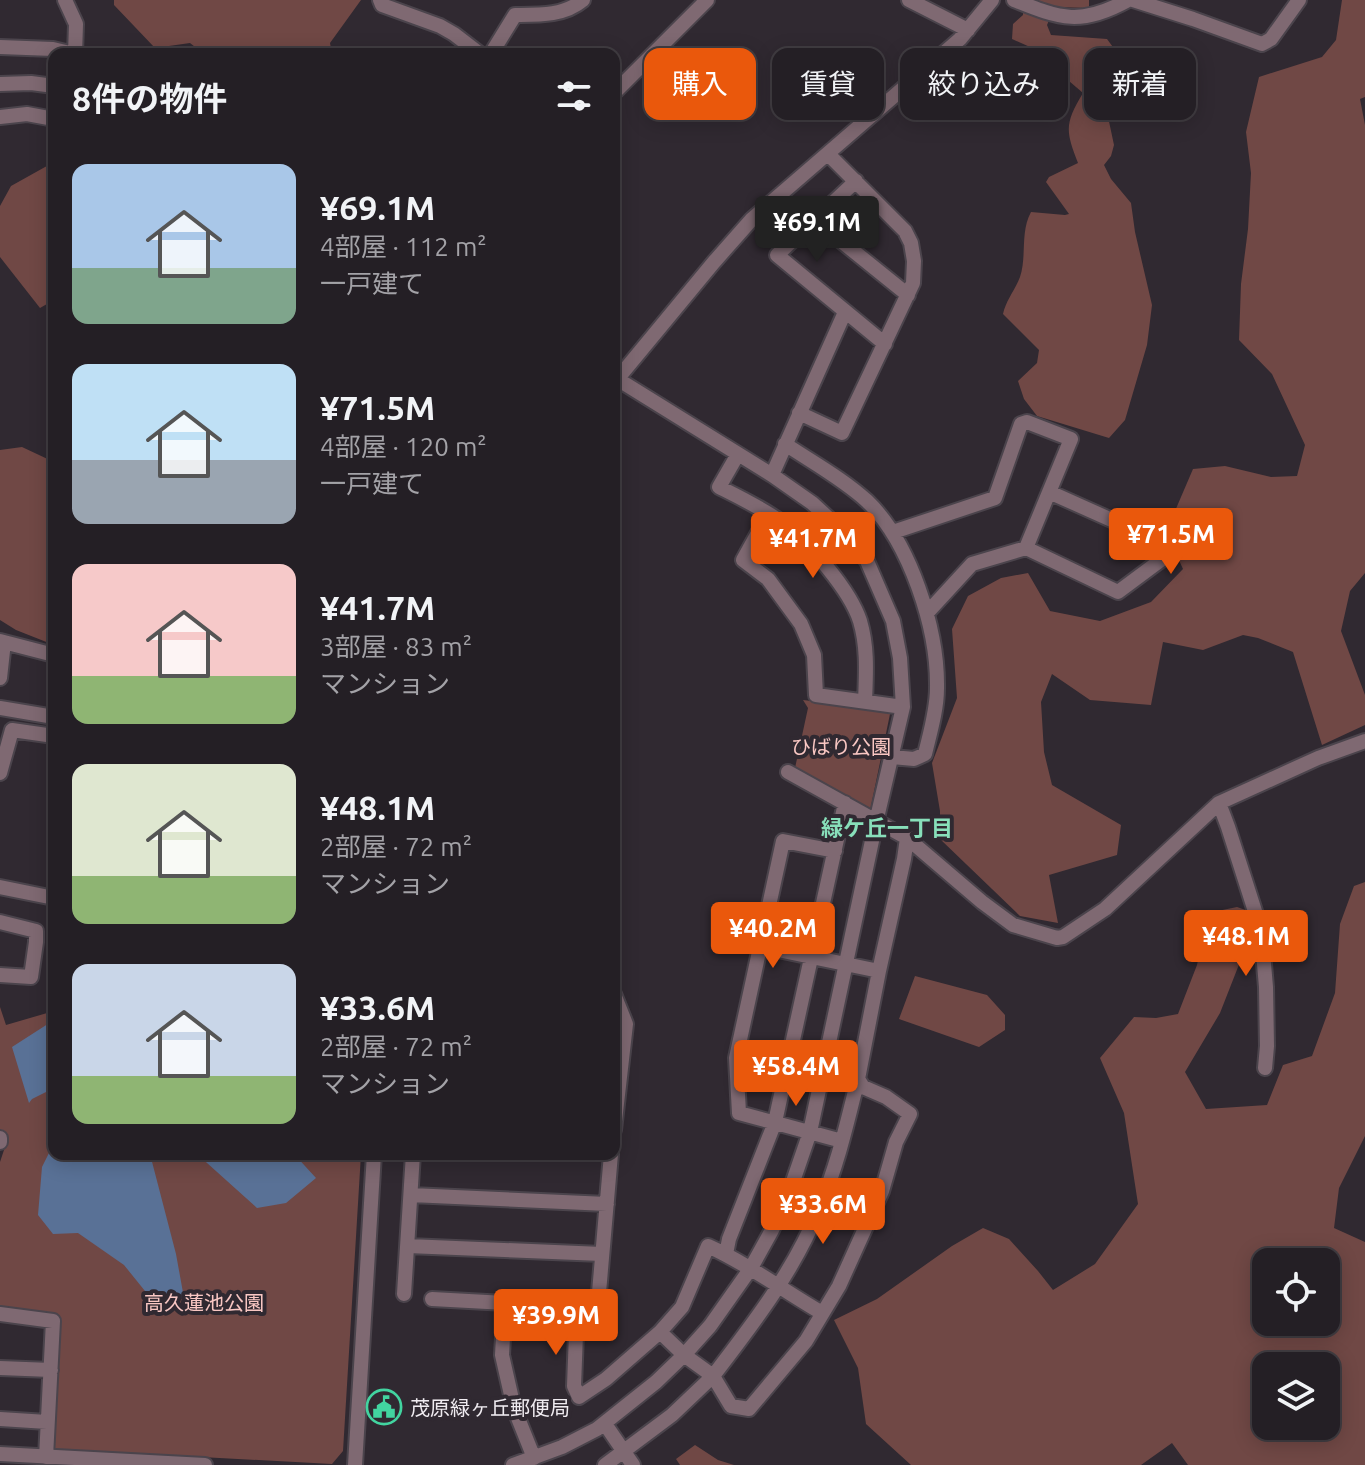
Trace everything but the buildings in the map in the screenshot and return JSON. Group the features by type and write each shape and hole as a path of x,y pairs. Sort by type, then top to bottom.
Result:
{"street":[{"path":"65,0 76,24 75,48"},
{"path":"380,0 382,5 440,26 472,48"},
{"path":"495,48 515,15 550,14 575,7 583,0"},
{"path":"620,87 707,0"},
{"path":"909,0 968,30"},
{"path":"620,374 752,219 968,30 992,0"},
{"path":"1014,0 1070,19 1092,16 1130,0 1262,44 1271,39 1299,0"},
{"path":"0,47 48,49"},
{"path":"0,84 48,85"},
{"path":"0,117 27,114 48,118"},
{"path":"799,413 842,433 913,283 911,243 905,231 828,154"},
{"path":"856,181 777,255 885,344"},
{"path":"815,220 908,295"},
{"path":"772,475 845,312"},
{"path":"513,1465 574,1441 605,1424 656,1382 710,1326 751,1268 772,1230 788,1196 810,1132 903,707 900,658 893,621 867,561 847,535 812,503 772,475 620,383"},
{"path":"893,532 995,498 1021,424 1027,422 1071,439 1026,548"},
{"path":"785,444 867,501 893,532 912,571 931,624 937,688 925,754 914,759 892,757"},
{"path":"738,454 719,487 785,525 826,564 859,619 866,655 865,702"},
{"path":"927,613 972,564 1026,548 1118,592 1161,560 1146,539 1123,525 1049,492"},
{"path":"768,515 743,560 768,579 801,624 814,655 816,695 903,707"},
{"path":"0,678 2,642 48,654"},
{"path":"0,708 48,716"},
{"path":"0,773 12,730 48,735"},
{"path":"788,772 907,838 1013,925 1057,938 1105,909 1219,803 1318,758 1365,741"},
{"path":"726,1254 729,1239 775,1122 845,803"},
{"path":"1219,803 1261,930 1266,987 1265,1068"},
{"path":"605,1465 672,1415 713,1376 778,1287 818,1212 835,1166 858,1079 907,838"},
{"path":"835,851 783,841 736,1058 739,1113 842,1141"},
{"path":"0,887 48,897"},
{"path":"0,922 36,931 31,977 0,975"},
{"path":"759,946 879,971"},
{"path":"620,1009 626,1024 620,1045"},
{"path":"660,1332 713,1376 731,1406 749,1409 806,1341 839,1286 882,1191 896,1142 910,1114 886,1097 863,1087 858,1079"},
{"path":"355,1465 374,1160"},
{"path":"404,1294 413,1160"},
{"path":"432,1299 577,1307 598,1304 611,1160"},
{"path":"411,1195 607,1204"},
{"path":"408,1246 602,1254"},
{"path":"577,1307 574,1386 579,1397 606,1379 660,1332 682,1307 708,1246 751,1268 822,1313"},
{"path":"505,1303 502,1355 514,1408 534,1458"},
{"path":"0,1314 53,1321 46,1457"},
{"path":"0,1368 51,1370"},
{"path":"0,1419 47,1422"},
{"path":"605,1424 633,1465"},
{"path":"0,1454 205,1465"}],"green space":[{"path":"114,0 361,0 330,43 331,48 196,48 190,43 155,48 114,5"},
{"path":"1023,0 1089,0 1089,8 1055,7 1047,25 1051,35 1107,39 1114,48 1084,48 1084,120 1109,120 1114,145 1104,165 1111,179 1131,203 1152,305 1147,345 1125,420 1109,438 1037,416 1024,399 1018,381 1037,363 1039,350 1003,314 1020,277 1031,212 1069,214 1046,182 1049,177 1078,163 1069,127 1083,93 1068,81 1068,48 1031,48 1012,39 1013,24 1023,15"},
{"path":"1342,0 1365,0 1365,97 1360,99 1365,125 1365,573 1350,591 1341,631 1365,695 1365,725 1322,745 1293,652 1243,635 1203,650 1163,642 1151,705 1090,700 1052,674 1041,702 1044,752 1052,785 1121,825 1117,855 1049,875 1058,923 1020,916 940,839 940,811 932,763 957,698 952,629 968,596 1001,578 1028,573 1050,611 1100,621 1151,602 1183,569 1166,532 1193,469 1225,466 1271,477 1297,476 1305,445 1272,374 1239,340 1251,173 1246,132 1259,77 1322,57 1336,40"},
{"path":"48,165 48,303 40,308 0,257 0,206 11,186"},
{"path":"22,447 48,459 48,643 0,620 0,450"},
{"name":"ひばり公園","path":"803,700 887,710 890,714 870,811 795,768 808,708"},
{"path":"1365,882 1365,1136 1339,1188 1334,1228 1365,1242 1365,1465 1188,1465 1172,1443 1141,1465 911,1465 866,1424 858,1368 834,1320 877,1299 983,1228 1009,1239 1053,1290 1095,1264 1138,1204 1124,1113 1100,1058 1134,1017 1156,1018 1178,1014 1197,965 1208,913 1237,907 1277,921 1240,962 1220,1013 1185,1072 1206,1109 1267,1105 1283,1065 1312,1056 1335,993 1340,924 1354,886"},
{"path":"915,976 987,995 1005,1015 1005,1030 979,1047 899,1019"},
{"name":"高久蓮池公園","path":"0,1007 6,1025 48,1013 48,1160 361,1160 343,1451 332,1464 54,1449 50,1445 57,1313 0,1308 0,1162 7,1141 0,1129"},
{"path":"695,1445 718,1460 734,1465 680,1465 676,1459"}],"water":[{"path":"48,1024 48,1091 29,1103 12,1047"},
{"path":"48,1155 48,1160 152,1160 184,1298 145,1291 124,1265 78,1233 53,1234 38,1215 42,1167"},
{"path":"204,1160 300,1160 316,1178 286,1203 257,1208"}],"place":[{"name":"茂原緑ヶ丘郵便局","path":"384,1407"}],"district":[{"name":"緑ケ丘一丁目","path":"887,827"}]}
